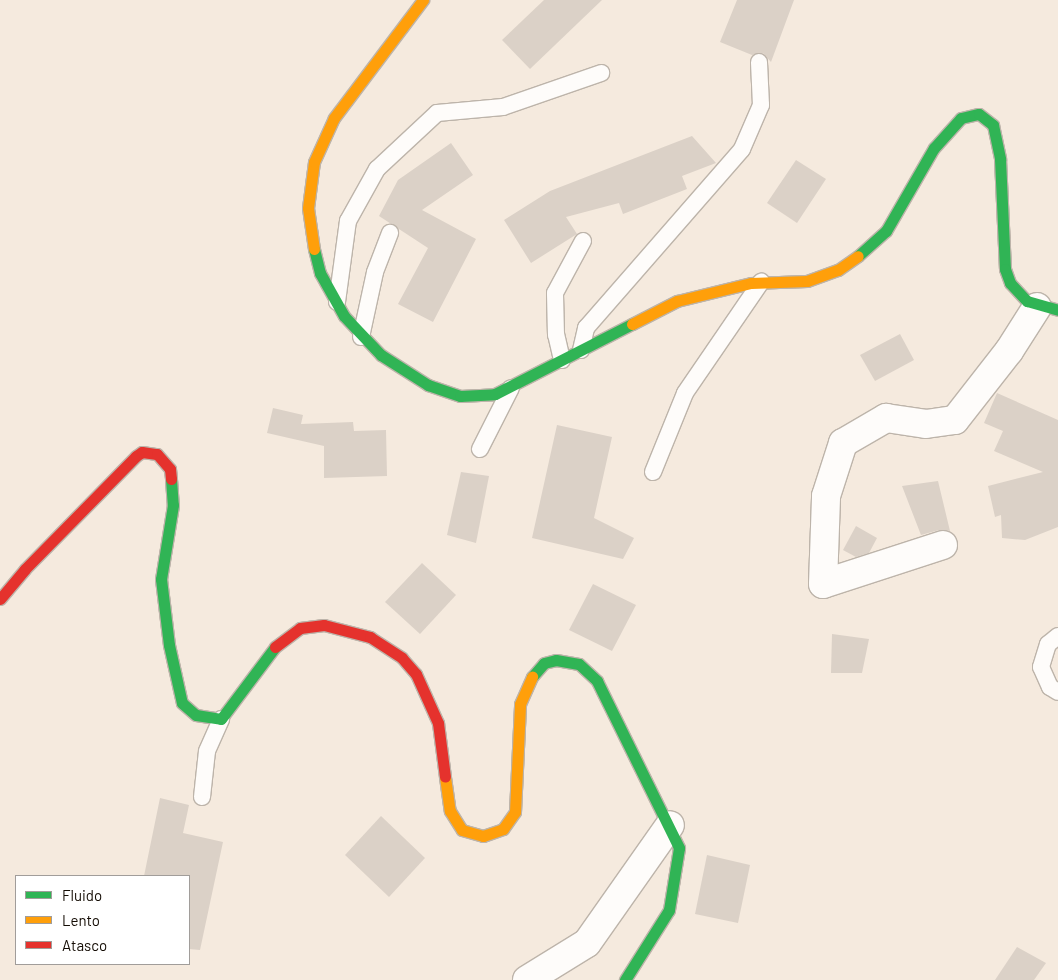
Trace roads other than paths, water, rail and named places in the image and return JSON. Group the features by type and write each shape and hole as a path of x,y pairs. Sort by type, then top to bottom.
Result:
{"street":[{"path":"423,0 334,118 314,162 308,208 310,230 320,273 336,304 361,337 381,355 443,392 478,397 511,388 677,302 723,288 761,282 807,281 853,262 886,231 934,148 961,118 978,114 993,125 1000,159 1005,269 1019,294 1048,309 1009,351 955,420 926,424 886,418 843,443 826,496 823,584 943,545"},
{"path":"0,599 26,568 136,456 142,452 157,454 170,469 173,504 161,579 175,674 182,703 188,710 208,719 221,719 289,634 311,625 324,625 370,637 402,658 416,674 438,723 450,811 462,830 483,836 503,829 515,812 519,718 524,692 544,663 568,660 584,667 597,681 670,825 679,848 669,910 625,980"},
{"path":"527,980 587,943 670,825"}],"lane":[{"path":"582,350 586,328 742,149 761,105 759,62"},
{"path":"336,304 348,221 377,169 437,113 503,107 601,74"},
{"path":"361,337 375,272 390,233"},
{"path":"562,360 556,335 556,293 582,241"},
{"path":"653,472 685,393 761,282"},
{"path":"480,449 511,388"},
{"path":"1058,636 1048,644 1041,667 1050,687 1058,692"},
{"path":"202,797 207,751 221,719"}]}
